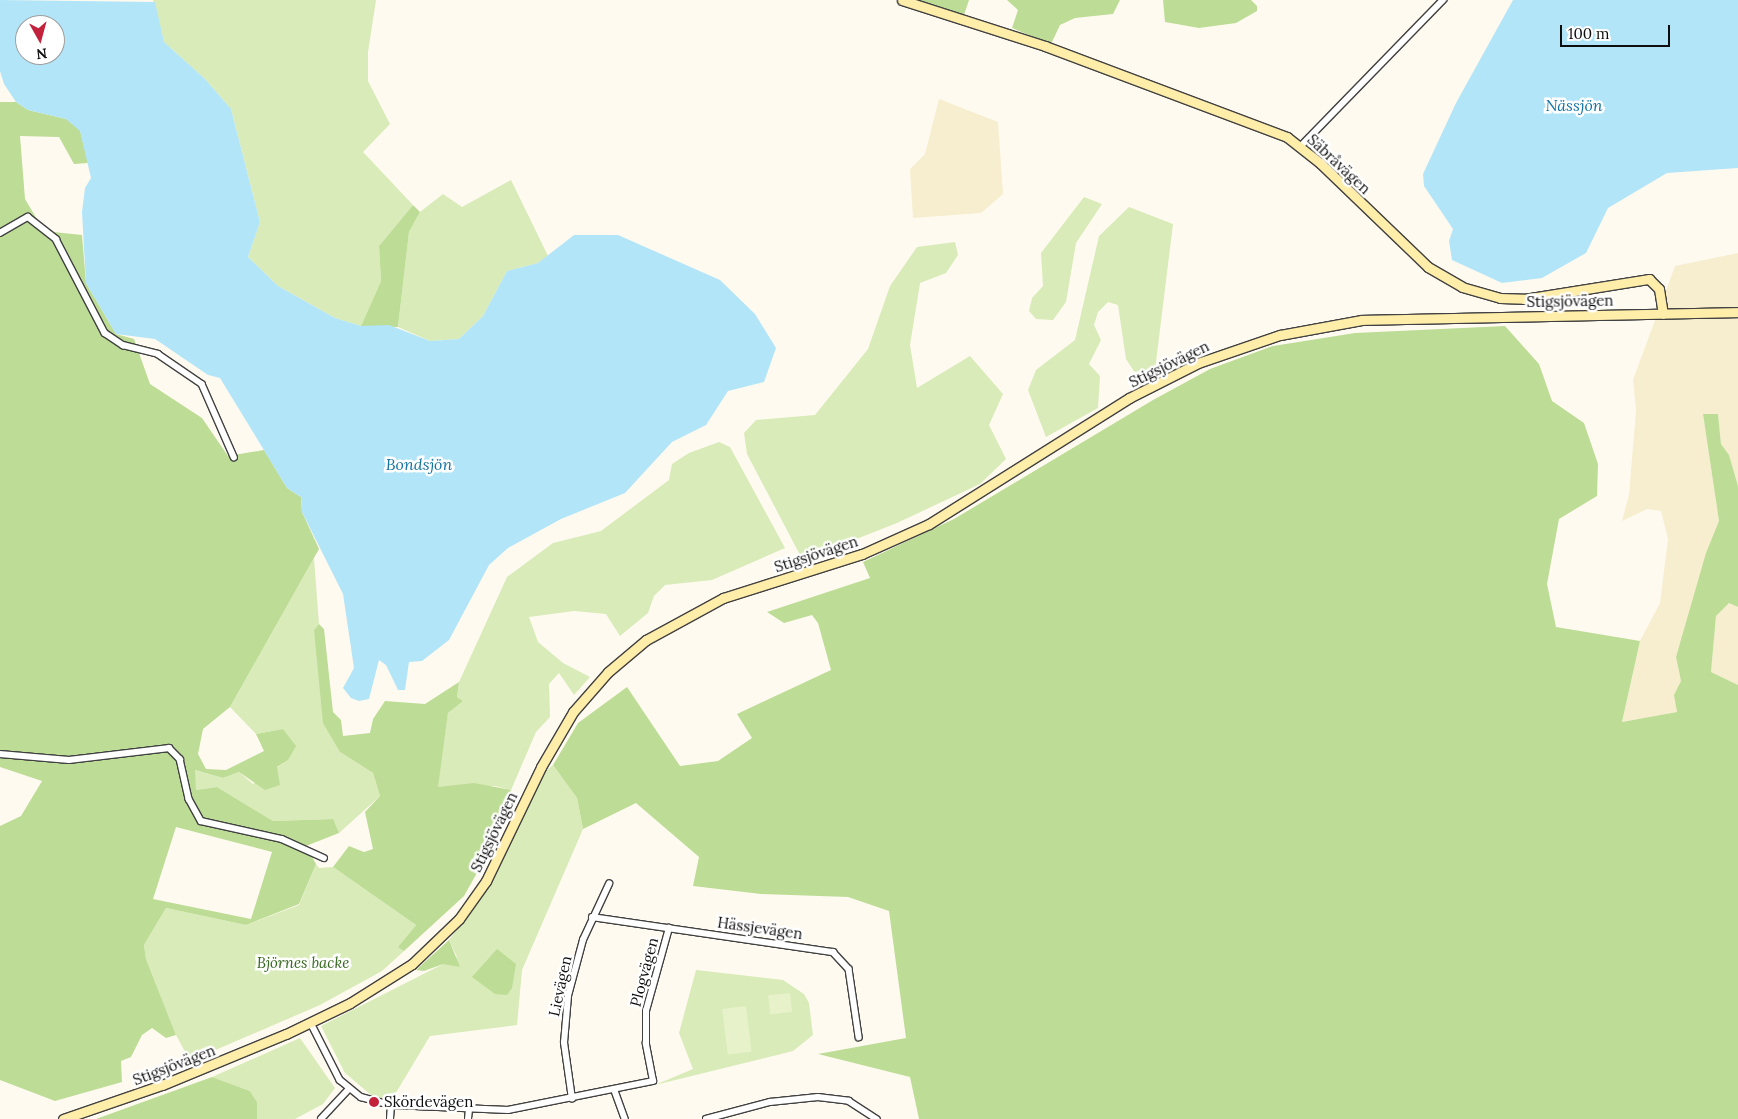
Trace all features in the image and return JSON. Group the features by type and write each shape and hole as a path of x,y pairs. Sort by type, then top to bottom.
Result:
{"main road":[{"name":"Säbråvägen","path":"902,0 1045,46 1262,125 1301,146 1416,256 1462,287 1500,298 1531,299 1649,279 1659,289 1663,314"},
{"name":"Stigsjövägen","path":"63,1119 162,1085 311,1023 399,974 445,934 486,881 541,767 573,712 628,654 693,611 862,554 920,528 985,492 1151,386 1252,343 1306,328 1391,317 1738,312"}],"street":[{"path":"1301,146 1443,0"},
{"path":"0,233 28,217 56,239 105,333 123,345 158,354 202,384 234,457"},
{"path":"0,754 69,760 169,748 180,759 188,799 201,820 282,839 324,858"},
{"name":"Lievägen","path":"572,1099 564,1019 573,973 592,917 609,884"},
{"name":"Hässjevägen","path":"592,917 800,945 837,954 851,977 859,1037"},
{"name":"Plogvägen","path":"615,1091 653,1081 646,1044 646,1011 669,928"},
{"path":"311,1023 332,1068 349,1089 374,1102 391,1105 508,1110 615,1091 625,1119"},
{"path":"322,1119 349,1089"},
{"path":"706,1119 770,1102 818,1097 850,1101 877,1119"},
{"path":"390,1119 391,1105"},
{"path":"468,1119 469,1108"}],"shaded area":[{"path":"939,99 998,122 1003,194 981,213 913,218 910,169 925,154"},
{"path":"1738,253 1738,486 1729,455 1721,444 1718,414 1703,414 1719,521 1676,657 1681,681 1675,695 1677,712 1622,722 1640,641 1660,603 1668,539 1661,511 1647,509 1622,521 1629,495 1636,410 1633,380 1675,266"},
{"path":"1729,603 1738,607 1738,685 1711,672 1716,616"}],"green space":[{"path":"153,0 376,0 368,52 368,81 390,124 363,152 413,205 379,246 381,281 361,326 335,318 278,286 248,257 260,222 231,109 205,79 164,42"},
{"path":"917,0 969,0 964,15"},
{"path":"1007,0 1120,0 1113,14 1075,18 1060,25 1051,44 1012,28 1018,10"},
{"path":"1163,0 1251,0 1257,6 1257,11 1236,23 1199,28 1165,22"},
{"path":"0,102 16,102 28,110 66,119 80,130 88,163 74,164 59,137 20,136 25,199 44,231 82,235 86,283 116,334 134,339 150,384 202,418 228,456 264,450 287,488 301,497 302,512 319,549 230,707 203,729 198,754 206,769 226,770 264,751 256,734 283,729 296,746 288,760 277,767 280,785 265,790 239,772 223,778 195,770 196,790 217,787 273,821 333,819 339,833 306,846 316,864 299,904 246,925 166,908 144,945 146,959 176,1035 166,1038 152,1028 142,1035 131,1057 121,1061 122,1082 55,1101 0,1080 0,826 21,816 42,781 0,767","holes":["176,827 272,852 251,919 153,899"]},
{"path":"511,180 548,256 538,263 507,271 483,316 459,339 430,341 398,327 409,232 420,212 443,194 462,207"},
{"path":"1084,197 1102,204 1076,243 1066,302 1053,320 1036,319 1029,311 1032,298 1043,286 1041,253"},
{"path":"413,205 420,212 409,232 398,327 361,326 381,281 379,246"},
{"path":"1129,207 1173,224 1155,370 1137,376 1126,359 1118,305 1108,302 1098,312 1094,325 1101,340 1089,364 1100,376 1098,408 1046,437 1028,390 1036,370 1075,340 1099,236"},
{"path":"955,242 958,255 946,273 920,283 910,345 917,388 970,356 1003,394 989,425 1006,459 980,484 897,523 818,554 800,555 747,454 744,433 756,420 815,415 868,349 890,286 917,247"},
{"path":"1505,326 1539,364 1552,401 1584,423 1598,464 1597,496 1559,519 1547,584 1556,627 1640,641 1622,722 1677,712 1674,695 1681,681 1676,657 1706,553 1719,521 1703,414 1718,414 1721,444 1729,455 1738,486 1738,607 1729,603 1716,616 1711,672 1738,685 1738,1119 919,1119 910,1077 818,1054 906,1038 889,911 848,897 761,894 693,886 699,857 636,803 583,829 577,798 553,765 578,723 627,687 680,766 718,761 752,738 737,714 831,670 818,623 812,615 784,623 767,612 870,578 863,562 954,519 1153,400 1210,369 1273,346 1355,333"},
{"path":"719,442 730,447 785,548 712,580 665,585 654,596 648,613 620,636 606,614 574,611 529,617 538,642 563,663 590,677 574,695 559,673 549,684 550,717 536,732 511,790 495,786 437,787 448,713 463,701 457,697 459,682 507,577 553,543 601,531 669,480 672,464 689,453"},
{"path":"314,558 319,624 314,630 340,752 373,773 380,796 339,833 332,819 273,821 217,787 196,790 194,770 223,778 239,772 253,784 288,760 283,729 256,734 230,707"},
{"path":"319,624 324,629 333,712 341,720 343,736 370,733 373,719 385,701 425,704 459,682 457,697 463,701 448,713 438,787 474,783 511,790 478,871 464,896 404,951 398,947 416,925 333,867 349,846 364,852 373,849 365,812 380,796 373,773 340,752 323,723 314,630"},
{"path":"553,765 577,798 583,829 522,970 517,1025 430,1036 391,1101 371,1095 345,1073 321,1026 457,957 449,940 478,902 542,774"},
{"name":"Björnes backe","path":"316,864 319,868 333,867 416,925 399,946 404,951 382,971 320,1005 190,1061 176,1035 146,959 144,945 166,908 246,925 299,905"},
{"path":"449,940 460,967 443,964 424,971 416,970"},
{"path":"497,949 516,964 512,988 507,995 495,994 472,977"},
{"path":"696,970 783,980 804,994 809,1003 813,1035 793,1051 655,1085 693,1069 679,1033"},
{"path":"790,993 792,1012 770,1014 768,995"},
{"path":"746,1006 752,1052 728,1055 722,1009"},
{"path":"300,1038 335,1088 323,1104 295,1119 257,1119 257,1102 250,1091 212,1077"},
{"path":"212,1077 250,1091 257,1102 257,1119 96,1119"}],"water":[{"name":"Bondsjön","path":"0,0 155,2 164,42 205,79 231,109 260,222 248,257 278,286 335,318 361,326 389,325 430,341 459,339 483,316 507,271 538,263 574,235 618,235 720,280 755,314 776,348 764,382 728,391 706,425 672,442 625,493 561,519 508,548 489,565 449,640 422,661 409,662 405,690 398,690 386,665 379,660 369,699 359,701 351,698 343,688 354,668 343,594 302,512 301,497 287,488 220,378 208,375 155,339 116,334 86,283 82,212 85,188 91,178 80,131 66,119 28,110 16,102 4,84 0,71"},
{"name":"Nässjön","path":"1513,0 1738,0 1738,168 1667,173 1608,208 1586,253 1542,278 1502,283 1452,260 1449,241 1453,229 1424,186 1423,174 1456,103"}],"place":[{"name":"Skördevägen","path":"374,1102"}]}
